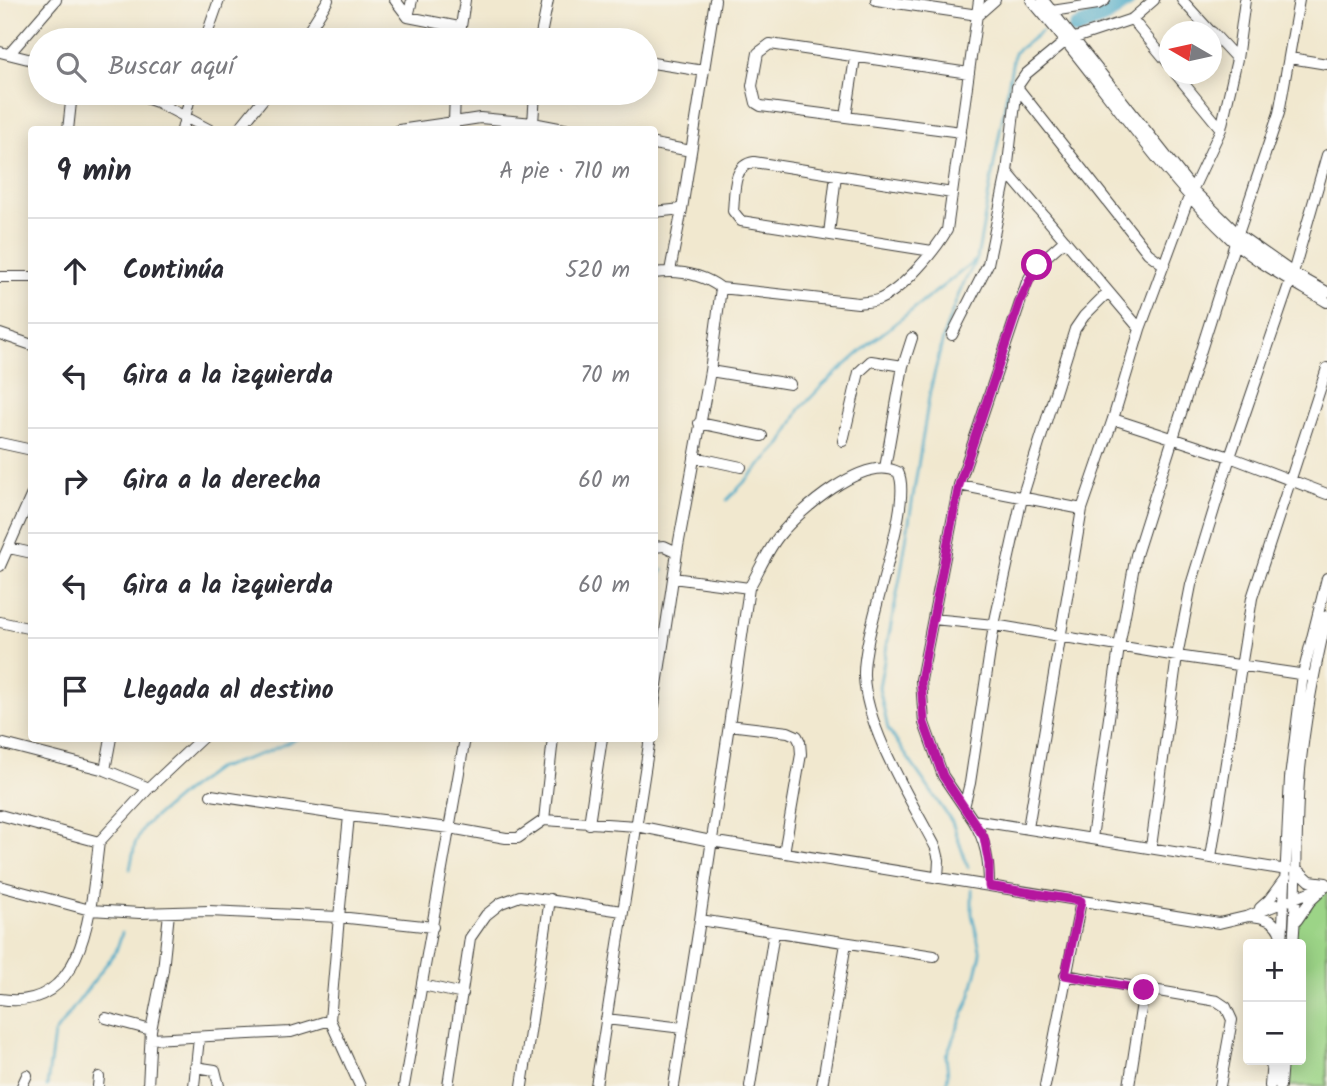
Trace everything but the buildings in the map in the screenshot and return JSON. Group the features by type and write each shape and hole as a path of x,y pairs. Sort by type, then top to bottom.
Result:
{"street":[{"path":"29,28 56,0"},
{"path":"209,28 219,0"},
{"path":"310,28 328,0"},
{"path":"395,0 408,17 459,27 465,0"},
{"path":"408,17 412,0"},
{"path":"542,28 548,0"},
{"path":"670,271 715,0"},
{"path":"876,0 921,3 978,15"},
{"path":"658,272 670,271 711,281 721,288 858,303 879,300 900,285 938,245 947,230 979,0"},
{"path":"978,15 995,0"},
{"path":"1031,0 1051,9 1098,4 1105,0"},
{"path":"1043,0 1191,194 1237,239 1327,302"},
{"path":"952,335 988,264 1007,172 1017,87 1026,74 1071,40 1132,19 1154,0"},
{"path":"1182,0 1201,21"},
{"path":"1028,828 1082,509 1140,329 1191,194 1221,129 1237,59 1245,0"},
{"path":"1092,838 1119,647 1136,555 1279,113 1299,0"},
{"path":"1132,19 1159,52"},
{"path":"28,29 5,52 28,59"},
{"path":"1222,43 1237,59"},
{"path":"961,132 761,106 756,103 752,86 758,53 770,44 969,73"},
{"path":"846,117 855,58"},
{"path":"1290,58 1327,64"},
{"path":"658,64 704,71"},
{"path":"1184,84 1221,129"},
{"path":"1017,87 1148,253 1164,265"},
{"path":"68,126 71,105"},
{"path":"159,105 203,126"},
{"path":"183,126 188,105"},
{"path":"240,126 258,105"},
{"path":"455,105 454,126 480,118 533,126 534,105"},
{"path":"658,145 691,151"},
{"path":"1151,847 1177,656 1191,585 1230,457 1291,276 1327,155"},
{"path":"932,251 741,221 733,211 739,170 747,163 767,163 952,193"},
{"path":"1007,172 1140,329"},
{"path":"829,234 836,175"},
{"path":"658,212 682,209"},
{"path":"989,886 989,864 984,837 943,776 924,723 921,680 959,485 1027,282 1037,265 1065,240"},
{"path":"0,278 28,276"},
{"path":"1291,276 1327,292"},
{"path":"658,669 710,371 721,288"},
{"path":"964,807 994,625 1022,498 1075,329 1107,293"},
{"path":"0,334 28,344"},
{"path":"885,468 904,366 912,338"},
{"path":"843,441 859,372 863,367 871,361 904,366"},
{"path":"1211,857 1252,598 1327,368"},
{"path":"710,371 790,384"},
{"path":"1113,419 1230,457 1327,494"},
{"path":"699,423 762,436"},
{"path":"0,443 28,449"},
{"path":"694,457 741,467"},
{"path":"674,1086 749,588 777,538 802,510 847,480 868,471 885,468 894,470 900,477 901,500 871,622 865,657 865,686 878,734 936,848 939,860 938,878"},
{"path":"959,485 1082,509"},
{"path":"0,566 28,503"},
{"path":"658,547 677,552"},
{"path":"9,548 28,552"},
{"path":"673,578 749,588"},
{"path":"1286,939 1286,900 1292,853 1290,778 1327,578"},
{"path":"1308,675 1327,616"},
{"path":"933,619 994,625 1308,675"},
{"path":"0,622 28,628"},
{"path":"729,725 788,732 797,736 800,742 801,754 784,853"},
{"path":"105,770 110,742"},
{"path":"0,999 23,1001 40,998 56,986 72,968 90,910 99,842 149,788 198,742"},
{"path":"404,1086 465,742"},
{"path":"544,820 553,742"},
{"path":"589,824 601,742"},
{"path":"596,1086 648,742"},
{"path":"0,743 105,770 149,788"},
{"path":"211,795 506,838 518,838 544,820 636,826 711,841 1219,923 1249,916 1327,885"},
{"path":"0,815 99,842"},
{"path":"349,816 330,1020 360,1086"},
{"path":"973,820 1211,857 1290,872 1327,885"},
{"path":"1290,872 1297,896 1295,924"},
{"path":"1249,916 1269,900 1290,872"},
{"path":"1288,939 1310,901 1327,885"},
{"path":"0,886 90,910 169,913 209,911 339,917 433,927"},
{"path":"448,1086 470,938 486,915 501,903 520,896 622,911"},
{"path":"522,1086 550,899"},
{"path":"1045,1086 1081,901"},
{"path":"148,1086 151,1034 163,970 169,913"},
{"path":"1249,916 1265,918 1276,925 1283,939"},
{"path":"700,920 934,956"},
{"path":"750,1086 774,932"},
{"path":"822,1086 846,943"},
{"path":"1065,975 1217,1001 1226,1007 1232,1020 1220,1086"},
{"path":"423,985 463,994"},
{"path":"1129,1086 1144,990"},
{"path":"106,1018 151,1034 199,1038 291,1031 330,1020"},
{"path":"606,1019 683,1028"},
{"path":"194,1086 199,1038"},
{"path":"1270,1086 1272,1065"},
{"path":"1280,1086 1282,1065"},
{"path":"195,1067 215,1070 219,1086"},
{"path":"22,1086 27,1075"}],"green space":[{"path":"1327,886 1327,1086 1280,1086 1282,1065 1306,1065 1306,939 1294,939 1295,924"}],"waterway":[{"path":"1076,28 1106,16 1128,0"},
{"path":"968,867 952,822 888,729 879,687 900,578 930,391 945,331 961,288 977,259 1014,53 1042,31"},
{"path":"727,500 782,443 800,409 823,385 874,340 975,261"},
{"path":"658,577 663,570"},
{"path":"130,869 135,844 144,826 183,793 216,769 289,742"},
{"path":"946,1086 946,1056 970,998 981,954 972,914 972,889"},
{"path":"47,1086 54,1034 116,951 122,933"}],"route":[{"path":"1037,265 1020,301 959,485 921,680 924,723 943,776 984,837 989,864 989,886 1081,901 1065,975 1144,990"}]}
